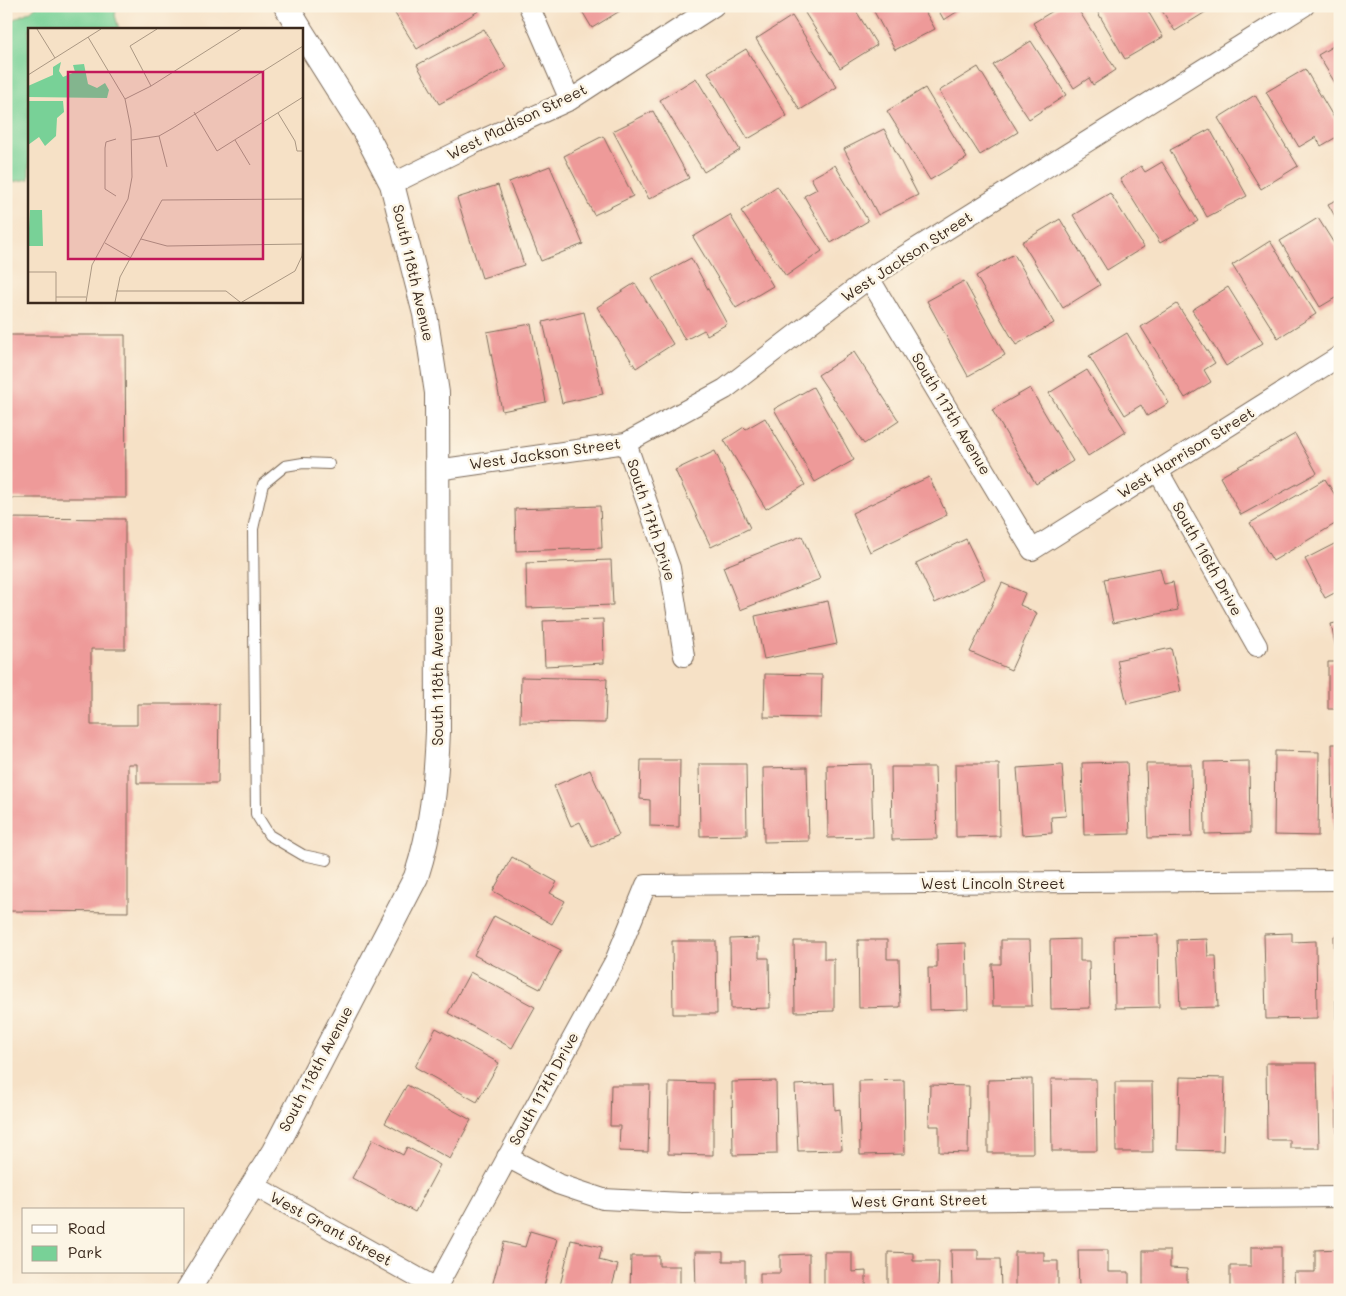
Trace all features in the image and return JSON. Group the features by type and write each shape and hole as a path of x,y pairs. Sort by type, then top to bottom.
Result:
{"street":[{"name":"South 118th Avenue","path":"286,6 300,28"},
{"path":"529,6 570,100"},
{"name":"West Madison Street","path":"392,184 473,144 570,100 714,6"},
{"name":"West Jackson Street","path":"437,470 626,443 725,389 869,278 1304,6"},
{"name":"South 118th Avenue","path":"188,1290 274,1151 416,877 423,856 436,781 438,731 437,393 425,314 392,184 366,134 302,32"},
{"name":"South 117th Avenue","path":"869,278 1032,550"},
{"name":"West Harrison Street","path":"1032,550 1340,356"},
{"name":"South 117th Drive","path":"626,443 670,568 684,656"},
{"name":"South 116th Drive","path":"1158,471 1257,646"},
{"name":"West Lincoln Street","path":"646,885 1340,880"},
{"name":"South 117th Drive","path":"436,1289 506,1157 615,961 646,885"},
{"name":"West Grant Street","path":"506,1157 558,1184 603,1199 683,1203 1340,1197"},
{"name":"West Grant Street","path":"253,1185 436,1289"}],"lane":[{"path":"327,860 303,855 269,836 256,814 253,529 263,484 285,466 303,463 329,464"}],"green space":[{"path":"36,6 117,6 115,15 119,28 28,28 28,179 6,183 6,23 31,11"}],"building":[{"path":"403,6 478,6 480,10 417,49 394,12"},
{"path":"579,6 628,6 592,28"},
{"path":"815,6 853,6 877,45 840,68 805,13"},
{"path":"871,6 922,6 935,29 895,50"},
{"path":"936,6 966,6 944,20"},
{"path":"1061,6 1076,6 1116,70 1093,85 1089,78 1074,88 1033,23"},
{"path":"1094,6 1145,6 1163,37 1125,59"},
{"path":"1159,6 1211,6 1212,8 1175,31"},
{"path":"792,16 837,87 800,110 756,39"},
{"path":"484,29 506,68 439,104 417,65"},
{"path":"1031,41 1066,95 1029,119 993,65"},
{"path":"1340,42 1340,91 1318,55"},
{"path":"746,49 787,116 748,139 708,72"},
{"path":"978,67 1018,132 980,155 939,91"},
{"path":"1305,69 1340,128 1340,135 1321,146 1316,137 1299,147 1266,92"},
{"path":"696,78 740,150 704,172 660,100"},
{"path":"925,88 967,158 930,180 887,111"},
{"path":"1255,95 1298,166 1261,189 1218,118"},
{"path":"653,111 689,178 649,199 613,131"},
{"path":"884,129 918,195 878,215 844,149"},
{"path":"1210,129 1247,196 1207,217 1170,150"},
{"path":"603,136 633,196 594,215 564,156"},
{"path":"1162,162 1198,221 1160,243 1120,179 1141,166 1145,172"},
{"path":"835,165 868,221 831,243 804,196 817,189 811,178"},
{"path":"550,166 583,244 541,261 509,182"},
{"path":"498,185 524,265 482,278 457,198"},
{"path":"777,186 822,251 786,276 741,211"},
{"path":"1110,193 1144,247 1107,270 1073,215"},
{"path":"1340,198 1340,225 1328,204"},
{"path":"730,215 773,286 736,308 693,237"},
{"path":"1318,218 1340,253 1340,295 1320,307 1280,241"},
{"path":"1060,219 1100,285 1063,308 1022,242"},
{"path":"1270,241 1316,314 1278,338 1232,265"},
{"path":"1014,254 1054,323 1016,345 976,276"},
{"path":"691,258 727,324 707,335 704,330 685,340 652,279"},
{"path":"964,281 1005,355 968,376 927,301"},
{"path":"635,283 673,344 636,368 597,307"},
{"path":"1228,287 1263,343 1226,366 1192,310"},
{"path":"1177,304 1215,363 1204,370 1211,382 1185,398 1141,327"},
{"path":"584,312 603,394 562,403 543,322"},
{"path":"531,324 546,402 502,411 487,332"},
{"path":"1127,333 1169,403 1147,416 1141,405 1125,415 1089,356"},
{"path":"6,335 125,335 126,498 6,498"},
{"path":"854,352 899,421 864,444 818,375"},
{"path":"1087,370 1126,432 1088,456 1049,393"},
{"path":"813,387 854,460 815,482 774,409"},
{"path":"1030,388 1073,461 1036,484 992,410"},
{"path":"765,418 805,485 766,509 724,440 744,427 746,429"},
{"path":"1295,434 1317,473 1241,515 1220,477"},
{"path":"715,451 750,528 711,547 675,470"},
{"path":"929,477 947,515 870,552 852,513"},
{"path":"1325,479 1340,503 1340,521 1273,561 1250,523"},
{"path":"600,506 602,548 516,551 515,509"},
{"path":"6,518 125,519 125,649 91,649 91,725 137,725 137,704 219,704 218,783 137,783 137,764 128,764 128,912 6,911"},
{"path":"802,536 820,579 740,610 723,567"},
{"path":"966,539 985,579 935,603 916,563"},
{"path":"1340,541 1340,590 1325,598 1305,559"},
{"path":"611,560 613,605 527,608 526,563"},
{"path":"1160,568 1164,584 1173,582 1178,610 1113,623 1104,579"},
{"path":"1002,583 1025,593 1020,605 1037,613 1011,670 970,652"},
{"path":"828,601 837,644 764,659 755,616"},
{"path":"603,619 604,663 545,666 543,621"},
{"path":"1340,622 1340,649 1336,649 1331,624"},
{"path":"1171,648 1181,691 1127,704 1117,660"},
{"path":"1328,662 1340,662 1340,709 1328,709"},
{"path":"765,674 822,675 821,718 764,717"},
{"path":"521,677 607,679 605,723 520,722"},
{"path":"1332,744 1340,744 1340,832 1333,832"},
{"path":"1275,751 1319,752 1318,836 1274,835"},
{"path":"641,760 680,760 679,827 650,826 650,800 640,799"},
{"path":"1249,761 1250,833 1205,834 1204,762"},
{"path":"1127,762 1130,834 1084,835 1082,763"},
{"path":"699,764 746,764 747,835 700,836"},
{"path":"871,764 873,837 828,838 827,765"},
{"path":"955,764 999,764 1000,836 956,837"},
{"path":"1146,764 1191,764 1192,837 1148,838"},
{"path":"1062,765 1066,816 1051,817 1052,833 1022,835 1017,768"},
{"path":"807,767 809,841 764,842 763,768"},
{"path":"891,767 935,767 937,839 892,840"},
{"path":"590,770 619,835 592,847 580,822 571,826 554,786"},
{"path":"512,857 557,882 550,893 565,901 552,924 493,891"},
{"path":"494,916 561,950 540,989 474,955"},
{"path":"1292,933 1292,942 1316,941 1317,1018 1266,1019 1264,934"},
{"path":"1158,935 1159,1007 1115,1008 1114,936"},
{"path":"1334,936 1340,936 1340,1019 1336,1019"},
{"path":"759,938 759,958 769,958 770,1008 731,1009 730,939"},
{"path":"1080,939 1080,961 1089,961 1090,1008 1051,1009 1050,940"},
{"path":"1207,939 1208,956 1216,956 1218,1007 1180,1008 1177,940"},
{"path":"858,940 887,940 887,959 899,959 900,1007 859,1008"},
{"path":"1001,940 1030,940 1032,1006 993,1006 992,964 1001,964"},
{"path":"672,941 716,941 717,1014 673,1014"},
{"path":"794,941 824,941 824,959 834,959 834,1011 795,1012"},
{"path":"966,943 968,1009 929,1010 928,968 937,968 937,944"},
{"path":"470,972 535,1007 512,1048 448,1013"},
{"path":"436,1028 499,1063 477,1102 415,1067"},
{"path":"1340,1062 1340,1147 1337,1147 1336,1063"},
{"path":"1266,1063 1317,1063 1319,1148 1290,1148 1290,1140 1267,1140"},
{"path":"1180,1077 1225,1078 1223,1151 1178,1150"},
{"path":"1032,1079 1033,1153 988,1153 988,1080"},
{"path":"1051,1079 1096,1079 1097,1151 1052,1151"},
{"path":"904,1080 905,1154 860,1155 859,1081"},
{"path":"776,1081 777,1154 733,1155 732,1082"},
{"path":"669,1082 713,1083 713,1155 668,1154"},
{"path":"1115,1082 1152,1082 1153,1152 1116,1152"},
{"path":"834,1083 835,1110 840,1109 842,1150 798,1151 795,1085"},
{"path":"407,1085 471,1120 450,1159 385,1123"},
{"path":"611,1085 650,1085 648,1152 619,1151 620,1126 610,1126"},
{"path":"930,1085 969,1086 968,1153 939,1152 939,1126 929,1126"},
{"path":"373,1139 403,1155 407,1147 440,1165 415,1212 352,1178"},
{"path":"530,1231 557,1239 543,1290 491,1290 504,1242 525,1247"},
{"path":"571,1240 602,1247 599,1260 618,1265 611,1290 559,1290"},
{"path":"1251,1247 1281,1247 1281,1290 1230,1290 1230,1266 1251,1266"},
{"path":"1340,1249 1340,1290 1295,1290 1294,1272 1315,1272 1315,1250"},
{"path":"951,1250 978,1250 978,1259 1000,1259 1001,1290 952,1290"},
{"path":"1078,1250 1108,1250 1108,1272 1129,1272 1129,1290 1079,1290"},
{"path":"1143,1251 1170,1251 1170,1268 1187,1269 1187,1290 1143,1290"},
{"path":"695,1252 723,1252 723,1261 745,1261 745,1290 696,1290"},
{"path":"824,1252 852,1252 852,1272 866,1271 866,1290 824,1290"},
{"path":"888,1252 913,1253 913,1261 939,1261 938,1290 888,1290"},
{"path":"1015,1252 1044,1252 1044,1261 1058,1261 1058,1290 1015,1290"},
{"path":"809,1254 809,1290 760,1290 760,1273 780,1273 780,1255"},
{"path":"631,1256 659,1256 659,1266 680,1266 680,1290 630,1290"}]}
